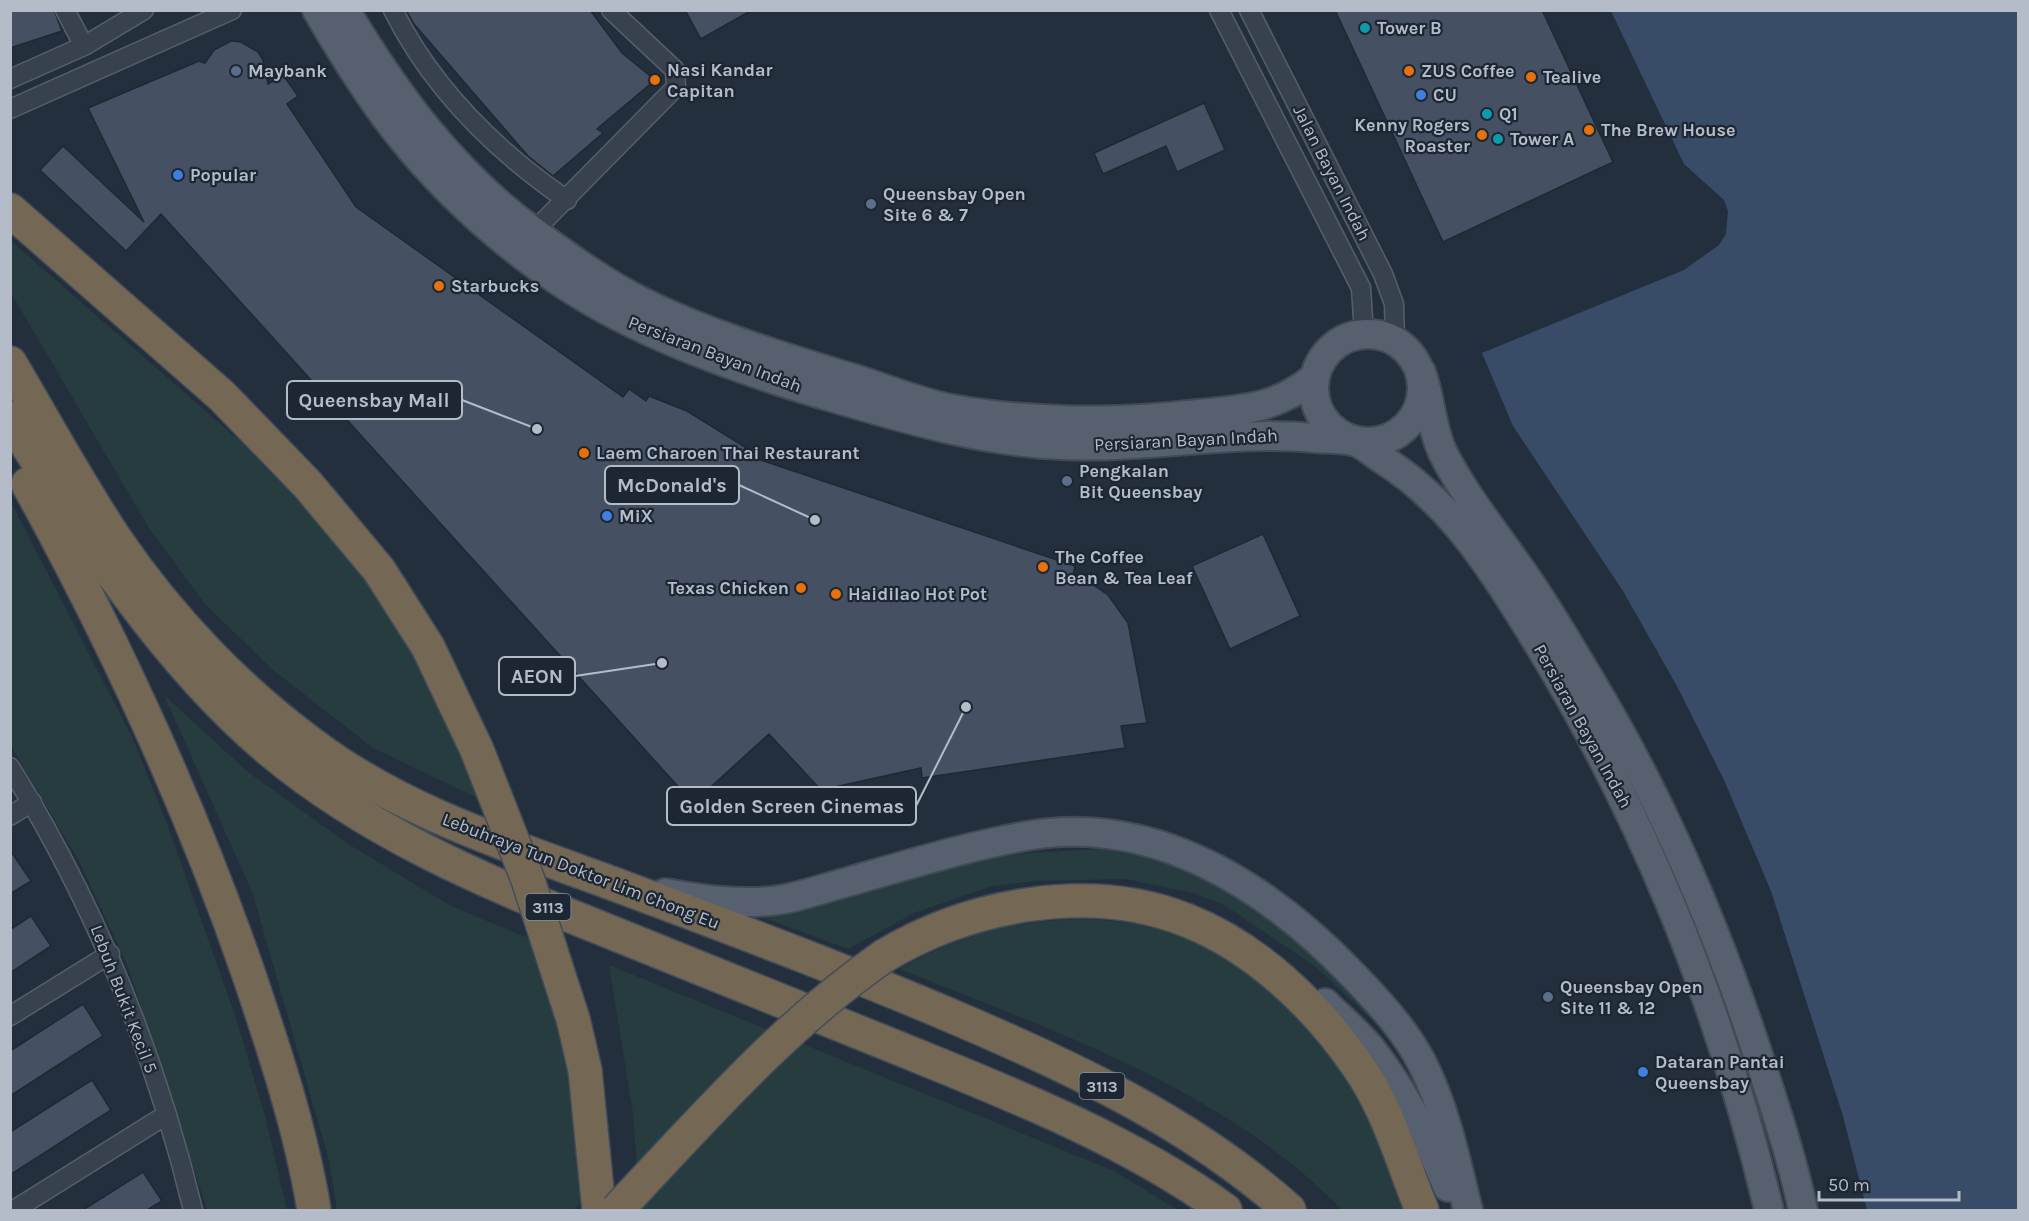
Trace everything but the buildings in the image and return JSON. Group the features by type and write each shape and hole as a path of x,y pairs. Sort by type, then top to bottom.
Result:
{"highway":[{"path":"10,186 138,303 145,315 146,328"},
{"path":"10,210 222,396 308,485 379,570 428,647 477,750 528,880 573,1019 585,1070 599,1210"},
{"name":"Lebuhraya Tun Doktor Lim Chong Eu","path":"10,363 117,541 192,635 227,672 277,718 316,748 399,798 473,832 897,993 1031,1050 1134,1102 1179,1128 1241,1170 1289,1210"},
{"name":"Lebuhraya Tun Doktor Lim Chong Eu","path":"10,418 68,509 149,622 228,714 274,754 334,798 414,846 516,894 950,1069 1078,1126 1142,1158 1225,1210"},
{"path":"10,452 117,653 163,752 203,848 280,1068 314,1210"},
{"path":"617,1210 795,1026 830,995 884,956 928,932 965,918 1022,905 1056,902 1120,905 1169,914 1199,925 1247,953 1282,982 1333,1032 1359,1067 1384,1113 1422,1210"}],"main road":[{"name":"Persiaran Bayan Indah","path":"316,10 387,118 459,198 515,249 552,276 631,323 803,389 937,428 979,437 1074,445 1129,445 1259,434 1355,441 1405,473 1476,546 1539,644 1611,771 1650,852 1712,1009 1753,1143 1769,1210"},
{"name":"Persiaran Bayan Indah","path":"349,14 398,94 441,148 483,191 533,232 619,289 668,313 815,367 950,408 1031,417 1137,421 1261,407 1282,400 1315,377"},
{"path":"1364,333 1380,334 1395,340 1406,349 1421,372 1423,388 1421,405 1413,419 1402,431 1388,440 1371,443 1355,441 1340,435 1327,424 1318,410 1314,394 1315,377 1321,361 1332,347 1347,338 1364,333"},
{"name":"Persiaran Bayan Indah","path":"1421,372 1429,397 1434,430 1453,471 1545,605 1616,725 1670,832 1707,915 1741,1002 1770,1092 1803,1210"},
{"path":"615,885 715,902 784,899 978,847 1028,836 1073,833 1114,836 1156,844 1196,857 1261,894 1298,923 1333,954 1388,1012 1424,1067 1448,1131 1468,1210"},
{"path":"1199,925 1248,947 1277,964 1310,989 1370,1048 1421,1125 1459,1210"}],"street":[{"path":"66,10 84,46"},
{"path":"10,79 84,46 144,10"},
{"path":"10,109 232,10"},
{"path":"393,10 443,88 478,128 533,177 567,200"},
{"path":"533,232 676,87 675,70 611,10"},
{"name":"Jalan Bayan Indah","path":"1219,10 1361,288 1364,333"},
{"name":"Jalan Bayan Indah","path":"1249,10 1390,289 1396,320 1395,340"},
{"name":"Lebuh Bukit Kecil 5","path":"10,767 32,802 110,954 138,1026 193,1210"},
{"path":"10,816 32,802"},
{"path":"10,1016 110,954"},
{"path":"14,1210 166,1115"}],"green space":[{"path":"10,240 242,443 303,506 369,586 447,710 496,807 373,748 273,670 205,604 149,528 11,293"},
{"path":"11,502 133,739 166,821 235,1015 265,1116 287,1210 207,1210 128,967 79,861 11,746"},
{"path":"164,695 248,772 350,845 451,906 535,941 572,1064 580,1203 574,1210 337,1210 329,1160 253,894"},
{"path":"1102,849 1148,857 1203,873 1250,902 1303,945 1387,1034 1316,967 1226,906 1193,893 1126,879 1034,881 992,886 914,913 848,949 759,916 860,894 984,859 1029,853"},
{"path":"1089,919 1149,925 1178,933 1205,945 1242,968 1308,1022 1369,1111 1408,1210 1342,1210 1296,1167 1245,1130 1191,1097 1075,1040 899,969 947,946 990,931 1036,922"},
{"path":"609,965 1114,1171 1178,1210 640,1210 633,1113"}],"water":[{"path":"1611,11 2018,11 2018,1210 1867,1210 1843,1116 1771,891 1724,780 1678,688 1623,591 1513,426 1482,353 1684,270 1719,245 1726,234 1728,211 1724,200 1684,164"}],"place":[{"name":"Tower B","path":"1365,28"},
{"name":"Maybank","path":"236,71"},
{"name":"ZUS Coffee","path":"1409,71"},
{"name":"Tealive","path":"1531,77"},
{"name":"Nasi Kandar Capitan","path":"655,80"},
{"name":"CU","path":"1421,95"},
{"name":"Q1","path":"1487,114"},
{"name":"The Brew House","path":"1589,130"},
{"name":"Kenny Rogers Roaster","path":"1482,135"},
{"name":"Tower A","path":"1498,139"},
{"name":"Popular","path":"178,175"},
{"name":"Queensbay Open Site 6 & 7","path":"871,204"},
{"name":"Starbucks","path":"439,286"},
{"name":"Queensbay Mall","path":"537,429"},
{"name":"Laem Charoen Thai Restaurant","path":"584,453"},
{"name":"Pengkalan Bit Queensbay","path":"1067,481"},
{"name":"MiX","path":"607,516"},
{"name":"McDonald's","path":"815,520"},
{"name":"The Coffee Bean & Tea Leaf","path":"1043,567"},
{"name":"Texas Chicken","path":"801,588"},
{"name":"Haidilao Hot Pot","path":"836,594"},
{"name":"AEON","path":"662,663"},
{"name":"Golden Screen Cinemas","path":"966,707"},
{"name":"Queensbay Open Site 11 & 12","path":"1548,997"},
{"name":"Dataran Pantai Queensbay","path":"1643,1072"}]}
